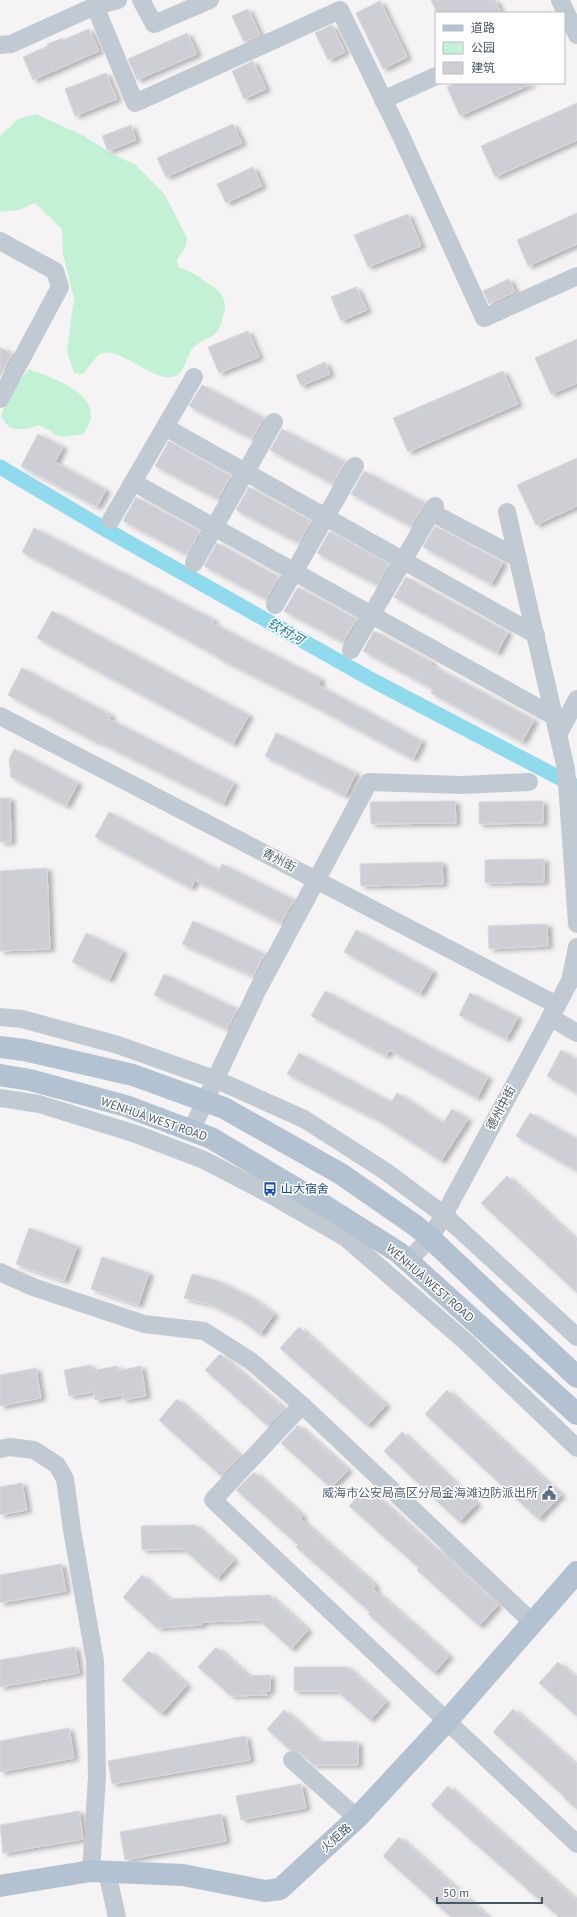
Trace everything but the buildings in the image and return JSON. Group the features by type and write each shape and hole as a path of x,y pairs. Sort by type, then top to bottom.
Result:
{"main road":[{"path":"0,1046 24,1050 133,1075 224,1108 341,1174 430,1238 577,1377"},
{"name":"WÉNHUÀ WEST ROAD","path":"0,1075 30,1080 126,1106 211,1138 317,1201 398,1252 577,1414"},
{"name":"火炬路","path":"0,1886 99,1872 183,1875 264,1891 280,1889 357,1818 447,1722 532,1622 577,1572"}],"street":[{"path":"0,45 10,44 95,6 118,0"},
{"path":"141,0 154,24 210,0"},
{"path":"560,0 570,15 577,36"},
{"path":"95,6 135,103 340,10 484,318 577,276"},
{"path":"383,100 435,76"},
{"path":"0,241 54,271 60,287 0,399"},
{"path":"111,520 194,377"},
{"path":"194,563 274,422"},
{"path":"165,427 536,635"},
{"path":"275,605 355,466"},
{"path":"133,482 372,615 557,725"},
{"path":"351,650 433,509 518,558"},
{"path":"507,512 566,769 577,924"},
{"path":"557,725 577,699"},
{"name":"青州街","path":"0,716 316,880 553,1011 577,1033"},
{"path":"192,1131 257,991 369,782 462,785 529,782"},
{"name":"德州中街","path":"408,1261 430,1238 444,1215 570,981 577,947"},
{"path":"0,1017 22,1019 118,1045 217,1080 304,1119 385,1171 444,1215 577,1337"},
{"path":"0,1098 39,1104 136,1134 204,1160 271,1195 346,1238 466,1342 577,1448"},
{"path":"0,1272 33,1287 144,1324 204,1331 251,1361 302,1405 532,1622"},
{"path":"302,1405 213,1500 577,1844"},
{"path":"0,1449 10,1447 34,1450 57,1465 65,1479 72,1530 95,1661 99,1872 117,1917"},
{"path":"292,1760 357,1818"}],"green space":[{"path":"36,114 84,136 112,154 136,165 165,195 187,238 186,246 177,260 178,267 202,279 221,294 225,309 221,325 215,334 200,342 192,349 179,374 166,377 157,375 116,354 107,353 99,355 83,374 74,373 67,351 74,298 63,255 62,229 35,203 19,210 0,212 0,136 18,119"},
{"path":"29,369 68,386 78,392 85,399 90,408 91,417 84,434 62,437 54,435 51,431 39,425 16,429 6,424 1,417 3,410 12,392"}],"waterway":[{"name":"钦村河","path":"0,467 103,528 374,681 577,787"}],"place":[{"name":"山大宿舍","path":"270,1189"},
{"name":"威海市公安局高区分局金海滩边防派出所","path":"549,1493"}]}
